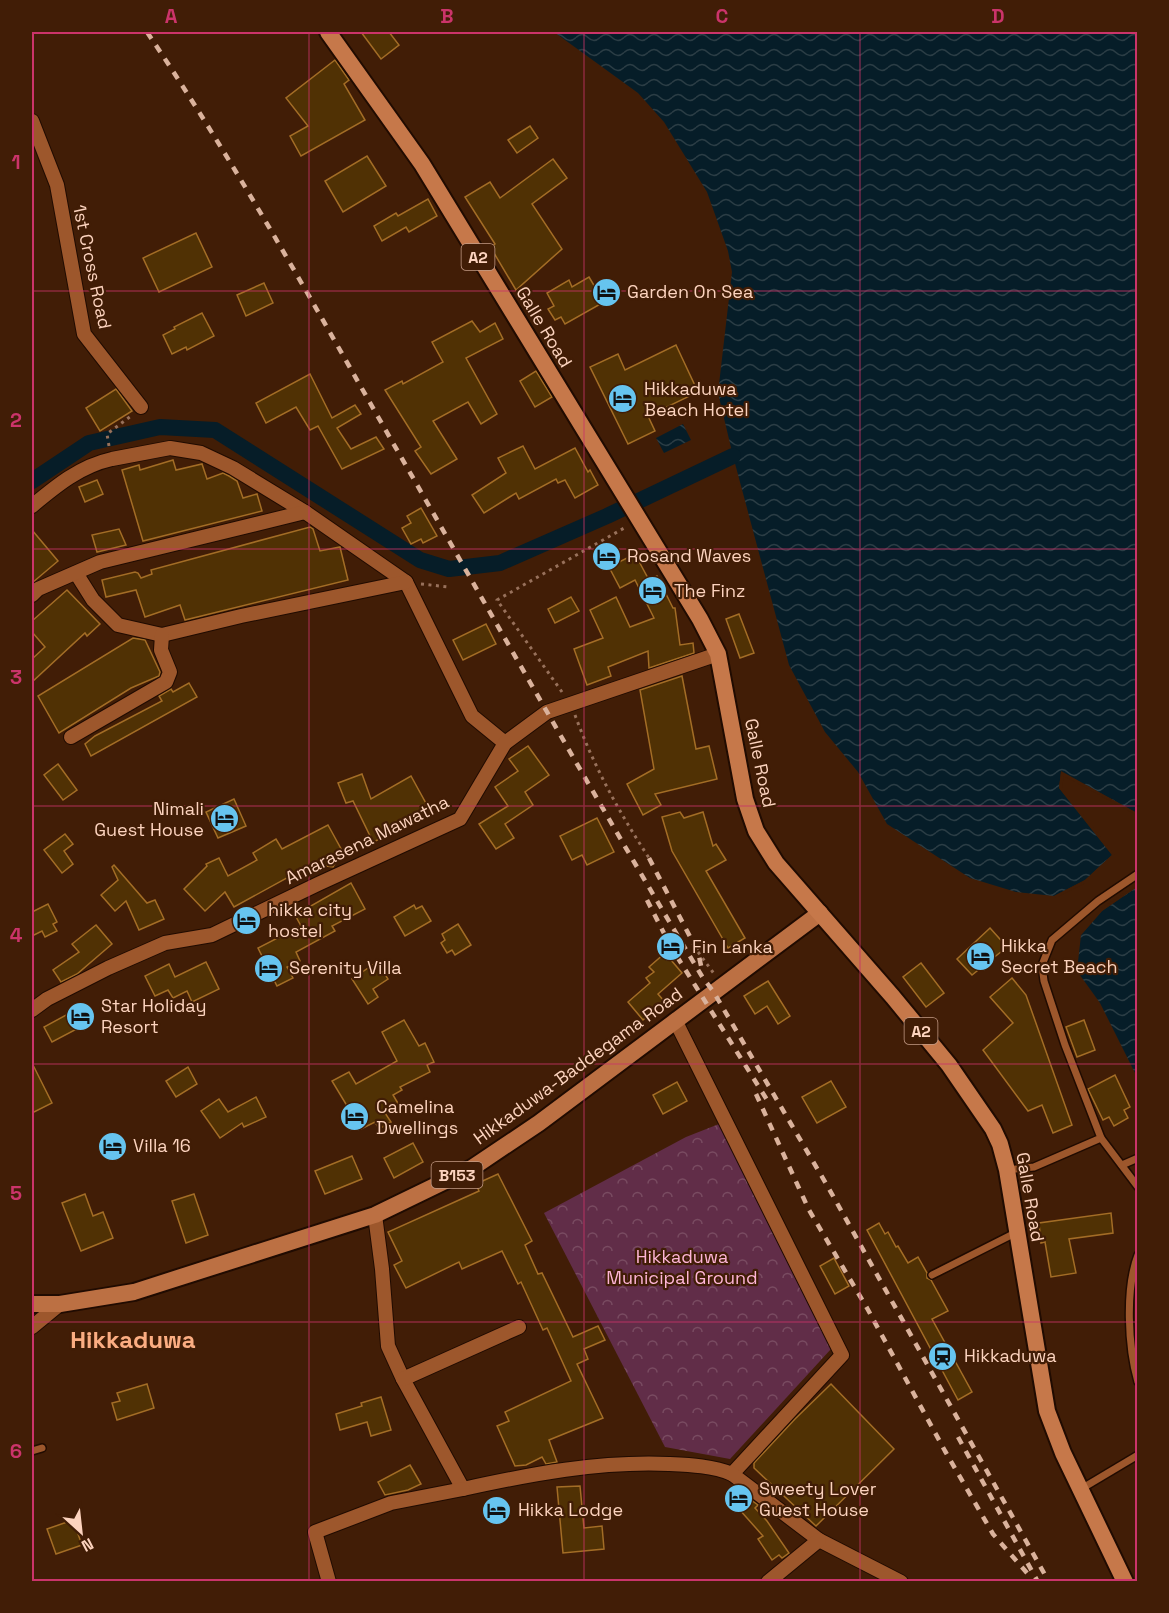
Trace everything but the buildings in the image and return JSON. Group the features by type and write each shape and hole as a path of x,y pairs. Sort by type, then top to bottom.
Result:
{"highway":[{"name":"Galle Road","path":"328,32 422,164 700,619 718,654 745,799 756,831 776,862 907,1014 974,1099 1000,1144 1007,1170 1047,1411 1062,1453 1125,1581"}],"main road":[{"name":"Hikkaduwa-Baddegama Road","path":"32,1304 60,1304 134,1292 375,1215 472,1168 539,1123 820,913"}],"street":[{"name":"1st Cross Road","path":"32,121 57,185 84,334 141,407"},
{"path":"32,506 65,478 102,461 170,448 201,453 233,468 305,512 406,582 472,716 505,743"},
{"path":"32,595 38,589 100,562 305,512"},
{"path":"76,573 93,600 118,625 162,635 406,582"},
{"path":"71,737 166,682 170,672 161,650 162,635"},
{"name":"Amarasena Mawatha","path":"32,1010 47,999 108,968 165,943 212,935 460,819 505,743 547,712 718,654"},
{"path":"675,1020 842,1355 732,1474"},
{"path":"375,1215 388,1346 403,1379 463,1489"},
{"path":"32,1327 60,1304"},
{"path":"403,1379 519,1327"},
{"path":"329,1581 315,1532 391,1503 538,1472 639,1463 691,1465 732,1474 819,1540 901,1581"},
{"path":"768,1581 819,1540"}],"lane":[{"path":"1137,874 1098,901 1059,933 1052,940 1042,965 1044,981 1065,1045 1101,1138 1137,1187"},
{"path":"1007,1170 1034,1167 1101,1138"},
{"path":"1122,1165 1137,1158"},
{"path":"932,1275 1017,1232"},
{"path":"1137,1255 1131,1272 1130,1330 1137,1382"},
{"path":"32,1451 42,1448"},
{"path":"1080,1490 1137,1455"}],"path":[{"path":"107,434 141,407"},
{"path":"638,520 497,600 571,704 589,754 619,812 649,858"},
{"path":"406,582 449,587"},
{"path":"698,952 722,984"}],"green space":[{"name":"Hikkaduwa Municipal Ground","path":"719,1124 831,1349 730,1459 665,1447 544,1213 686,1137"}],"water":[{"path":"554,32 1137,32 1137,813 1061,772 1059,788 1112,855 1085,880 1054,896 1016,892 970,878 887,824 858,772 825,732 789,665 718,393 732,272 728,251 707,192 664,122 638,93"},
{"path":"683,424 691,440 664,453 656,438"},
{"path":"1137,887 1137,1077 1100,1003 1077,971 1081,935 1102,911"}],"pier":[{"path":"1061,771 1137,813 1138,816 1064,776 1062,787 1115,855 1087,882 1056,898 1054,896 1085,880 1112,855 1059,788"},
{"path":"1138,884 1137,887 1102,911 1081,935 1079,932 1100,909"}],"waterway":[{"path":"32,481 89,443 160,427 215,430 420,560 449,569 500,563 607,516 733,456"}],"railway":[{"path":"147,32 212,132 274,235 624,845 828,1187 1049,1582"},
{"path":"649,858 698,952 702,970"},
{"path":"647,900 671,947 769,1103"},
{"path":"756,1094 809,1210 867,1308 945,1451 993,1534 1027,1573"},
{"path":"958,1437 1038,1582"}],"place":[{"name":"Garden On Sea","path":"606,292"},
{"name":"Hikkaduwa Beach Hotel","path":"623,399"},
{"name":"Rosand Waves","path":"606,556"},
{"name":"The Finz","path":"653,591"},
{"name":"Nimali Guest House","path":"225,819"},
{"name":"hikka city hostel","path":"247,920"},
{"name":"Fin Lanka","path":"671,947"},
{"name":"Hikka Secret Beach","path":"980,956"},
{"name":"Serenity Villa","path":"268,968"},
{"name":"Star Holiday Resort","path":"80,1016"},
{"name":"Camelina Dwellings","path":"355,1117"},
{"name":"Villa 16","path":"112,1146"},
{"name":"Hikkaduwa","path":"943,1356"},
{"name":"Sweety Lover Guest House","path":"738,1499"},
{"name":"Hikka Lodge","path":"497,1510"}],"district":[{"name":"Hikkaduwa","path":"133,1340"}]}
